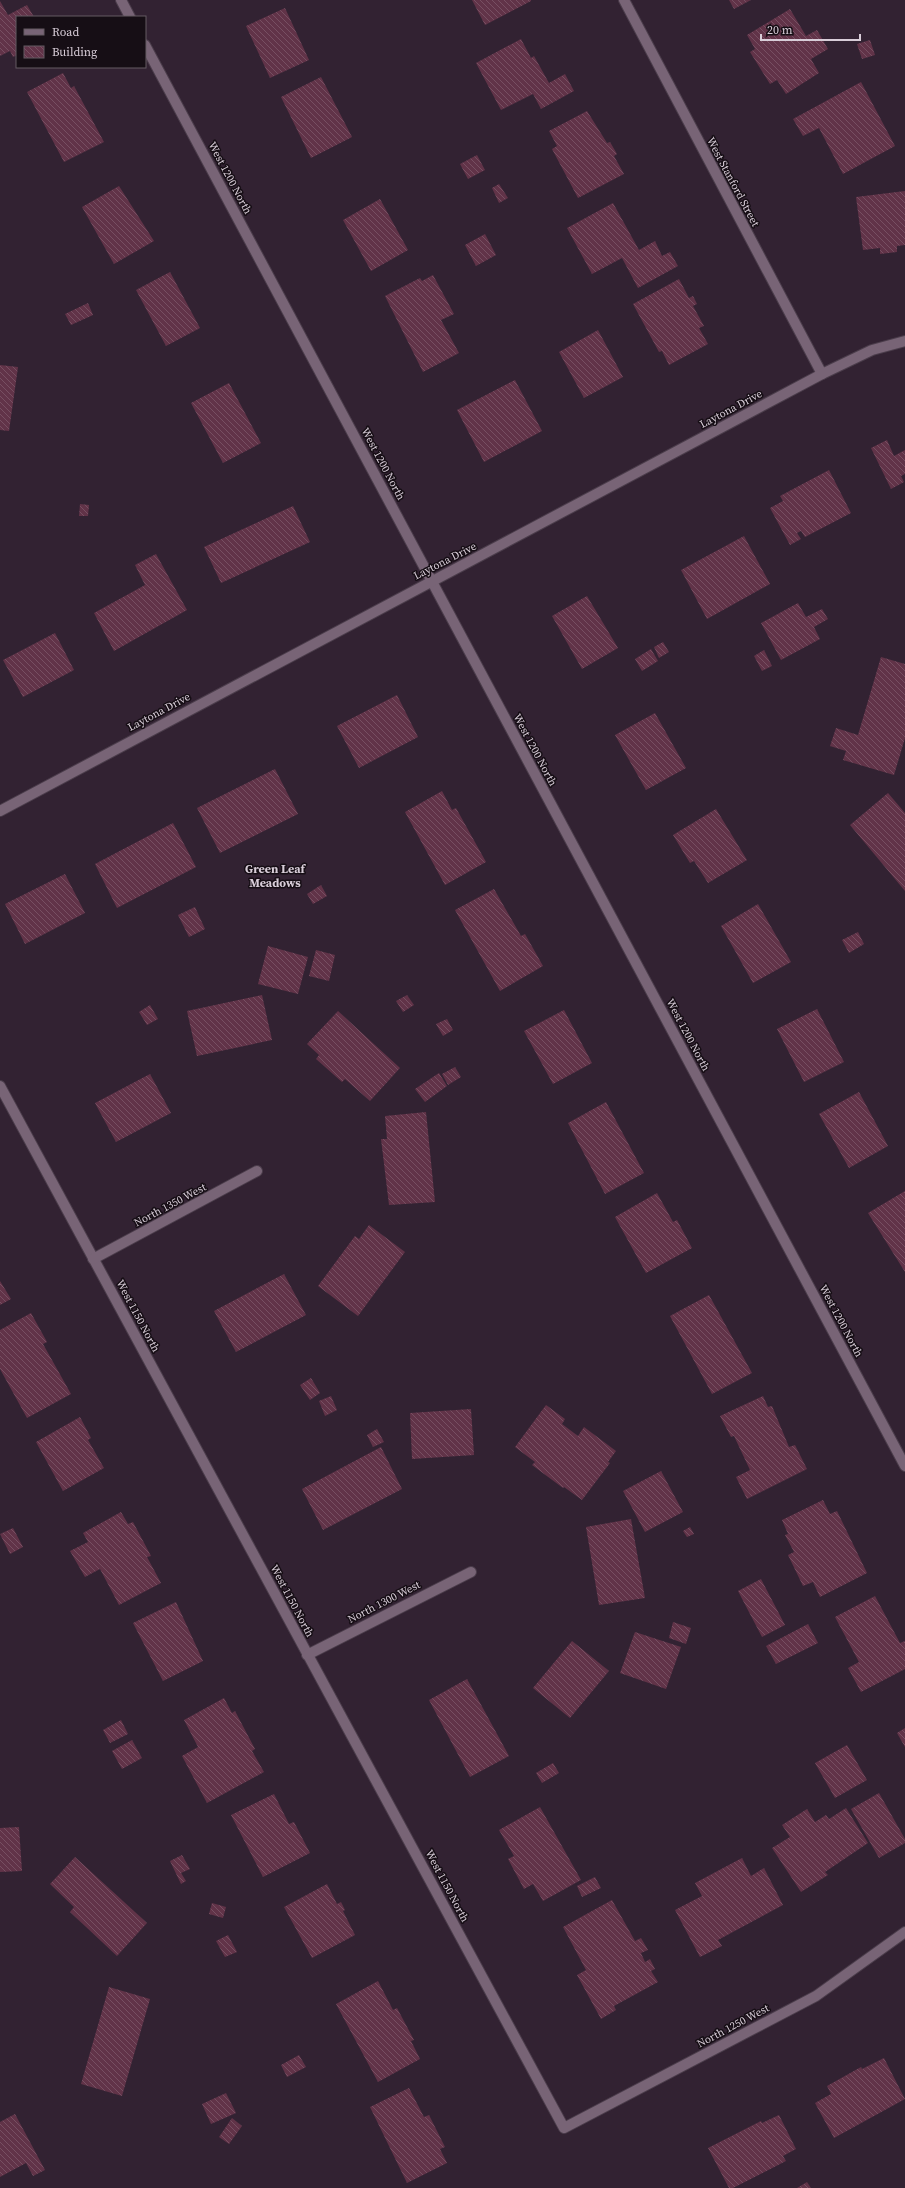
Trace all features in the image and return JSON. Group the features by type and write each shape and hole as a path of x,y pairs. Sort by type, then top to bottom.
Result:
{"street":[{"path":"121,0 129,16"},
{"name":"West Stanford Street","path":"624,0 822,374"},
{"name":"West 1200 North","path":"146,47 905,1466"},
{"name":"Laytona Drive","path":"0,811 401,596 432,582 822,374 872,350 905,341"},
{"name":"West 1150 North","path":"0,1086 564,2128"},
{"name":"North 1350 West","path":"93,1259 257,1171"},
{"name":"North 1300 West","path":"308,1655 471,1572"},
{"name":"North 1250 West","path":"564,2128 816,1996 905,1932"}],"building":[{"path":"472,0 531,0 531,1 485,25"},
{"path":"729,0 751,0 734,9"},
{"path":"0,1 8,15 27,5 33,16 16,16 16,56 13,57 10,51 0,56"},
{"path":"285,8 309,60 270,78 246,26"},
{"path":"790,9 806,36 817,30 828,49 811,59 819,73 786,94 777,80 770,84 750,52 755,49 747,35"},
{"path":"521,39 531,58 534,56 549,83 565,74 574,91 541,109 533,94 501,110 476,63"},
{"path":"870,40 875,55 862,59 857,44"},
{"path":"63,73 71,88 74,86 104,142 64,162 27,92"},
{"path":"321,77 352,137 311,158 281,97"},
{"path":"861,82 895,146 843,174 819,128 803,136 793,119"},
{"path":"587,111 607,143 610,142 617,154 614,156 624,174 578,198 552,149 557,146 549,131"},
{"path":"477,155 485,170 468,179 460,164"},
{"path":"499,184 508,198 499,203 492,188"},
{"path":"119,186 154,241 114,264 82,207"},
{"path":"905,191 905,245 897,246 897,252 880,254 880,248 863,250 856,197"},
{"path":"380,199 408,250 371,271 343,220"},
{"path":"613,203 639,250 655,241 662,256 670,252 678,266 638,288 622,258 592,274 567,228"},
{"path":"485,234 496,255 476,266 465,245"},
{"path":"170,272 200,328 166,346 136,290"},
{"path":"433,275 454,314 441,320 459,353 423,372 385,296 420,278 422,281"},
{"path":"679,279 689,298 693,296 697,304 693,306 704,326 699,328 708,344 669,365 662,351 659,352 633,304"},
{"path":"88,303 93,315 71,325 65,314"},
{"path":"598,330 623,377 584,398 559,352"},
{"path":"0,365 18,367 9,431 0,430"},
{"path":"515,380 542,431 484,462 457,410"},
{"path":"229,383 261,443 223,463 191,403"},
{"path":"887,440 894,456 905,450 905,474 901,476 904,482 891,489 871,448"},
{"path":"829,470 851,513 805,537 801,531 797,533 801,539 790,545 770,508 783,501 780,496"},
{"path":"80,504 89,505 88,516 79,516"},
{"path":"293,506 310,542 221,583 204,547"},
{"path":"744,536 770,584 707,619 681,570"},
{"path":"156,554 187,610 114,651 94,613 145,585 135,565"},
{"path":"587,596 618,648 582,669 552,616"},
{"path":"798,603 806,617 822,609 828,619 814,627 820,639 781,660 761,623"},
{"path":"55,633 74,670 23,697 3,660"},
{"path":"663,642 669,652 659,658 654,647"},
{"path":"651,649 658,661 642,671 635,659"},
{"path":"764,650 772,666 762,671 754,656"},
{"path":"881,657 905,664 905,738 894,775 843,760 846,751 830,746 836,728 858,735"},
{"path":"397,695 418,737 359,768 337,726"},
{"path":"655,713 686,768 646,790 615,735"},
{"path":"275,769 298,814 220,853 197,808"},
{"path":"442,791 452,810 456,808 486,862 445,885 405,812"},
{"path":"888,793 905,813 905,891 850,825"},
{"path":"716,809 747,860 708,883 694,861 690,863 673,835"},
{"path":"173,823 196,867 117,908 95,864"},
{"path":"65,874 85,913 25,944 5,904"},
{"path":"321,885 327,896 313,904 307,894"},
{"path":"494,889 521,936 525,934 543,966 500,991 455,910"},
{"path":"758,904 791,962 753,983 721,926"},
{"path":"195,907 205,929 189,937 178,915"},
{"path":"858,932 864,944 849,953 842,940"},
{"path":"268,946 308,957 298,994 258,984"},
{"path":"316,950 335,955 329,981 309,976"},
{"path":"262,995 272,1040 197,1056 187,1011"},
{"path":"407,995 414,1005 403,1012 396,1001"},
{"path":"150,1005 158,1019 147,1025 139,1012"},
{"path":"817,1009 844,1062 804,1082 777,1029"},
{"path":"564,1010 592,1063 553,1084 524,1031"},
{"path":"338,1011 400,1068 370,1101 345,1079 342,1082 316,1059 319,1055 307,1044"},
{"path":"447,1019 453,1030 443,1036 436,1024"},
{"path":"455,1067 461,1077 448,1085 442,1074"},
{"path":"439,1073 447,1086 425,1102 415,1089"},
{"path":"150,1074 171,1113 116,1142 95,1103"},
{"path":"859,1092 888,1146 849,1168 819,1114"},
{"path":"606,1102 644,1173 605,1194 568,1123"},
{"path":"426,1112 435,1202 389,1205 381,1139 387,1139 385,1116"},
{"path":"905,1191 905,1272 868,1213"},
{"path":"657,1193 673,1222 677,1220 692,1248 646,1273 615,1217"},
{"path":"369,1225 405,1252 358,1316 318,1286 355,1236 359,1239"},
{"path":"284,1274 306,1315 236,1352 214,1311"},
{"path":"0,1281 11,1299 0,1305"},
{"path":"709,1295 752,1373 712,1394 670,1316"},
{"path":"31,1313 47,1342 43,1344 71,1394 27,1418 0,1369 0,1330"},
{"path":"311,1378 320,1393 310,1400 300,1385"},
{"path":"331,1396 337,1410 325,1416 319,1401"},
{"path":"763,1396 768,1407 772,1406 789,1447 795,1445 807,1469 747,1499 736,1477 750,1470 734,1436 731,1437 720,1416"},
{"path":"546,1405 565,1419 562,1424 578,1436 584,1427 616,1451 608,1462 610,1463 582,1500 532,1465 535,1462 515,1447"},
{"path":"471,1409 474,1455 412,1459 410,1413"},
{"path":"80,1417 91,1438 88,1440 104,1468 63,1491 36,1442"},
{"path":"377,1429 384,1442 373,1447 367,1435"},
{"path":"381,1447 402,1489 323,1530 302,1489"},
{"path":"661,1471 683,1512 645,1532 623,1491"},
{"path":"823,1500 830,1514 837,1511 867,1573 820,1597 813,1582 803,1586 788,1555 794,1552 785,1535 788,1534 782,1520"},
{"path":"121,1512 128,1524 133,1522 151,1556 147,1557 161,1583 119,1605 100,1569 85,1577 70,1551 88,1542 83,1533"},
{"path":"631,1519 645,1598 599,1605 586,1527"},
{"path":"690,1527 694,1534 687,1537 683,1531"},
{"path":"13,1528 23,1547 10,1554 0,1534"},
{"path":"761,1579 785,1625 762,1637 738,1591"},
{"path":"875,1596 900,1643 905,1641 905,1669 861,1692 848,1668 859,1662 835,1617"},
{"path":"176,1602 203,1661 163,1681 133,1623"},
{"path":"673,1622 691,1628 686,1644 669,1638"},
{"path":"808,1624 818,1643 776,1664 766,1646"},
{"path":"635,1632 681,1647 666,1689 620,1673"},
{"path":"572,1641 609,1671 570,1718 533,1688"},
{"path":"467,1679 509,1756 470,1777 429,1700"},
{"path":"224,1698 232,1713 235,1711 255,1749 252,1751 264,1772 207,1803 182,1756 198,1747 184,1720"},
{"path":"121,1720 128,1734 110,1743 103,1730"},
{"path":"905,1728 905,1747 897,1733"},
{"path":"132,1740 142,1758 122,1769 112,1751"},
{"path":"847,1745 867,1780 835,1798 815,1763"},
{"path":"553,1763 559,1773 542,1783 536,1773"},
{"path":"879,1793 905,1839 905,1843 879,1858 851,1809"},
{"path":"274,1794 289,1824 294,1822 310,1853 263,1877 231,1815"},
{"path":"540,1807 581,1880 543,1901 533,1884 524,1889 508,1859 514,1856 499,1830"},
{"path":"846,1808 868,1843 825,1872 828,1875 801,1892 772,1848 790,1837 782,1825 807,1809 815,1822 826,1815 829,1819"},
{"path":"19,1827 22,1871 0,1872 0,1828"},
{"path":"182,1855 190,1869 181,1873 186,1881 181,1884 170,1861"},
{"path":"75,1857 147,1923 117,1956 70,1912 74,1907 50,1884"},
{"path":"742,1858 751,1876 764,1868 783,1905 718,1940 722,1946 700,1957 675,1910 702,1896 695,1883"},
{"path":"595,1877 601,1888 582,1897 577,1886"},
{"path":"327,1884 337,1904 341,1902 345,1910 343,1911 355,1935 312,1958 284,1907"},
{"path":"612,1900 635,1941 641,1938 648,1950 641,1953 645,1962 650,1959 655,1969 651,1971 658,1982 614,2006 616,2010 601,2019 577,1975 586,1970 563,1927"},
{"path":"212,1903 226,1907 223,1918 209,1914"},
{"path":"228,1935 237,1952 225,1957 216,1941"},
{"path":"378,1981 393,2010 397,2008 414,2040 411,2041 420,2059 378,2082 336,2004"},
{"path":"109,1987 150,1999 122,2096 81,2084"},
{"path":"299,2055 306,2067 287,2077 281,2065"},
{"path":"884,2058 905,2099 834,2138 815,2103 831,2094 827,2086 861,2067 862,2069"},
{"path":"409,2088 424,2117 429,2115 445,2147 440,2149 447,2163 407,2183 370,2107"},
{"path":"226,2093 236,2113 211,2124 202,2104"},
{"path":"15,2114 45,2170 33,2176 26,2163 0,2177 0,2122"},
{"path":"779,2115 796,2149 783,2156 786,2161 733,2188 729,2188 708,2148 761,2121 762,2123"},
{"path":"232,2118 242,2126 229,2144 219,2137"},
{"path":"807,2182 811,2188 797,2188"}],"district":[{"name":"Green Leaf Meadows","path":"275,876"}]}
